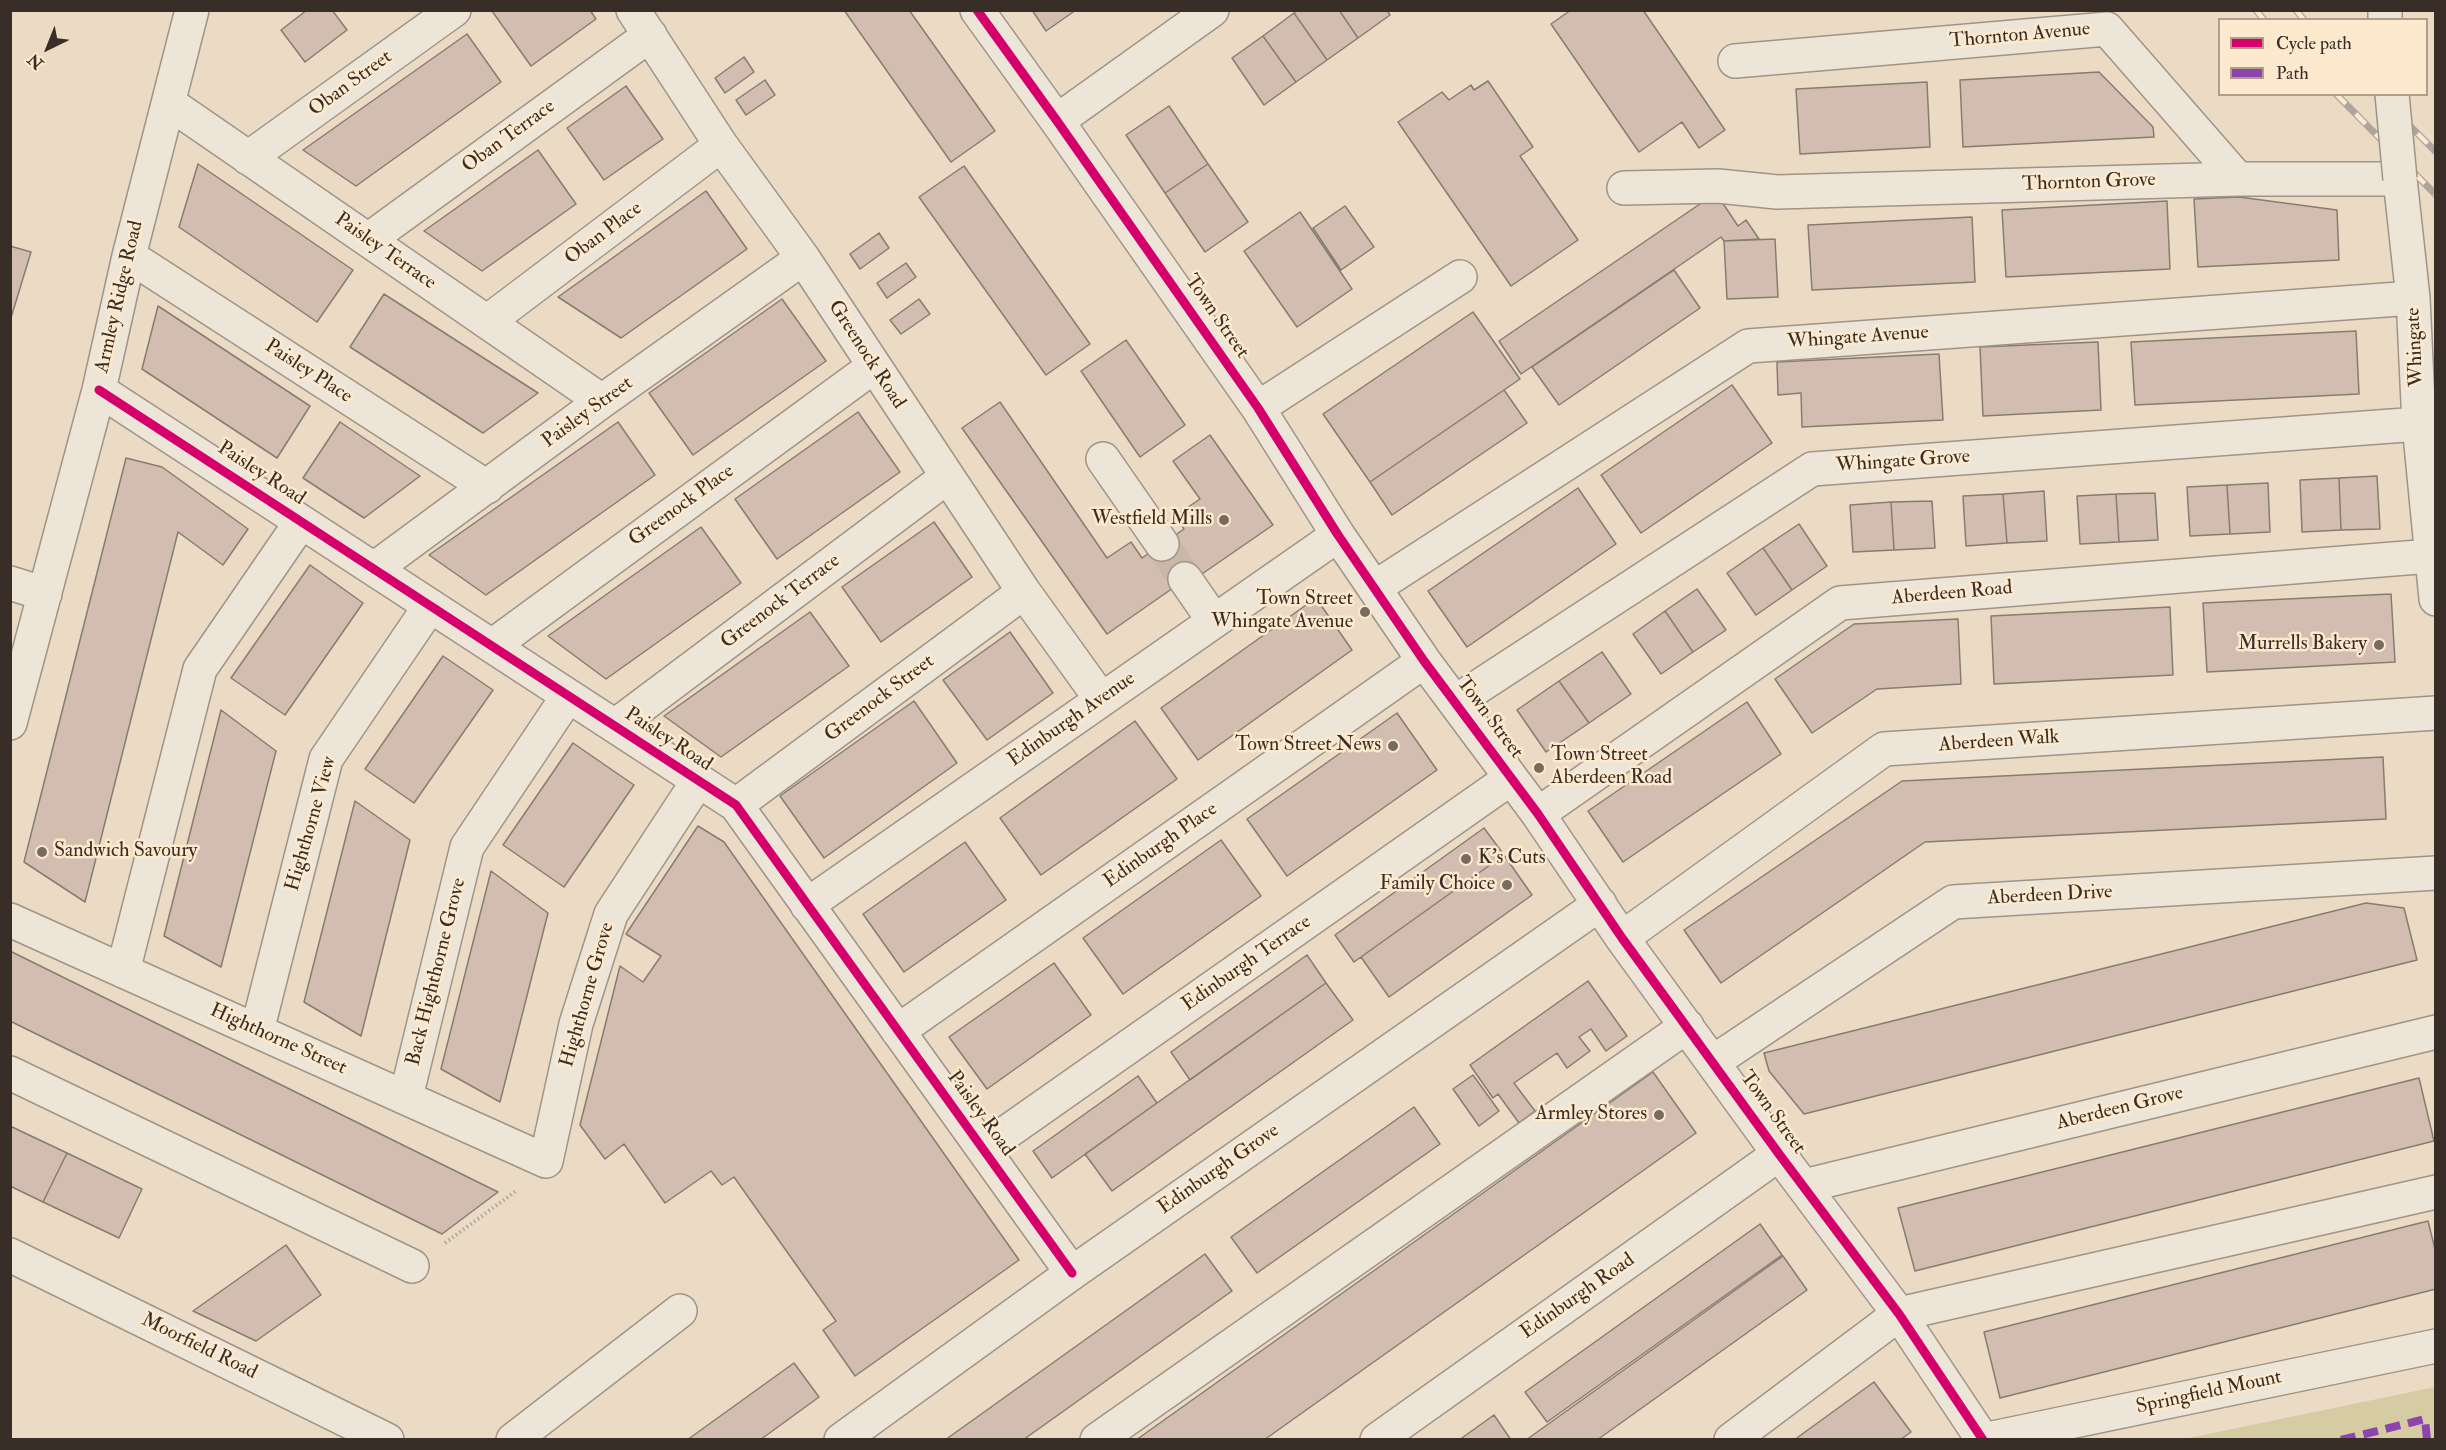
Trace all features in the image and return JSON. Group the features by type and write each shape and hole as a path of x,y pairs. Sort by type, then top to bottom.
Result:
{"street":[{"name":"Armley Ridge Road","path":"10,723 99,390 129,256 192,10"},
{"name":"Oban Street","path":"248,158 454,10"},
{"name":"Town Street","path":"977,10 1258,408 1338,535 1424,661 1538,814 1622,938 1779,1154 1899,1314 1983,1440"},
{"path":"1057,121 1212,10"},
{"name":"Greenock Road","path":"642,23 721,146 803,258 1024,592 1101,699"},
{"name":"Oban Terrace","path":"368,240 642,23"},
{"name":"Thornton Avenue","path":"1735,61 2107,29 2238,179"},
{"name":"Whingate","path":"2392,96 2413,298 2420,424 2436,599"},
{"name":"Paisley Terrace","path":"169,103 602,401"},
{"name":"Oban Place","path":"487,322 721,146"},
{"name":"Thornton Grove","path":"1624,188 1718,186 1777,192 2238,179 2400,179"},
{"name":"Paisley Place","path":"129,256 487,487"},
{"name":"Paisley Street","path":"374,569 602,401 803,258"},
{"path":"1258,408 1460,277"},
{"name":"Whingate Avenue","path":"1374,588 1748,346 2413,298"},
{"name":"Greenock Place","path":"492,646 873,367"},
{"name":"Paisley Road","path":"99,390 736,806 1072,1273"},
{"name":"Whingate Grove","path":"1455,702 1812,469 2420,424"},
{"path":"1103,459 1162,544"},
{"name":"Greenock Terrace","path":"615,726 947,477"},
{"path":"123,970 200,669 301,522"},
{"name":"Edinburgh Avenue","path":"807,905 1338,535"},
{"name":"Aberdeen Road","path":"1538,814 1840,603 2431,556"},
{"path":"1185,579 1214,621"},
{"path":"10,583 45,594"},
{"name":"Greenock Street","path":"736,806 1024,592"},
{"name":"Highthorne View","path":"257,1031 326,759 430,606"},
{"name":"Edinburgh Place","path":"898,1031 1424,661"},
{"name":"Back Highthorne Grove","path":"406,1097 467,848 568,696"},
{"name":"Aberdeen Walk","path":"1622,938 1884,749 2436,713"},
{"name":"Edinburgh Terrace","path":"982,1149 1511,778"},
{"name":"Highthorne Grove","path":"546,1161 576,1024 611,914 698,781"},
{"name":"Aberdeen Drive","path":"1713,1062 1953,902 2436,873"},
{"name":"Edinburgh Grove","path":"841,1440 1072,1273 1599,904"},
{"name":"Highthorne Street","path":"10,920 546,1161"},
{"path":"1097,1440 1687,1026"},
{"name":"Aberdeen Grove","path":"1804,1186 2436,1032"},
{"path":"10,1073 412,1266"},
{"name":"Edinburgh Road","path":"1377,1440 1779,1154"},
{"path":"1731,1440 1899,1314 2436,1192"},
{"name":"Moorfield Road","path":"10,1255 387,1440"},
{"path":"513,1440 680,1311"},
{"name":"Springfield Mount","path":"1983,1440 2436,1346"}],"path":[{"path":"412,1266 544,1171 546,1161"}],"shaded area":[{"path":"2435,1387 2435,1439 2184,1439"}],"building":[{"path":"307,10 332,10 347,30 305,62 281,30"},
{"path":"590,10 596,19 531,66 492,11"},
{"path":"844,10 909,10 995,131 951,162"},
{"path":"1032,10 1076,10 1046,31"},
{"path":"1298,10 1339,10 1358,38 1327,60 1294,13"},
{"path":"1339,10 1387,10 1390,15 1358,38"},
{"path":"1571,10 1643,10 1725,130 1699,148 1682,122 1639,152 1551,24"},
{"path":"1294,13 1327,60 1296,82 1263,36"},
{"path":"467,34 501,82 356,186 303,150"},
{"path":"1263,36 1296,82 1264,105 1232,58"},
{"path":"744,57 754,72 725,93 715,78"},
{"path":"2099,72 2153,127 2154,137 1963,147 1960,80"},
{"path":"765,80 775,95 746,115 736,100"},
{"path":"1488,81 1533,147 1520,156 1578,240 1511,286 1398,122 1442,92 1449,100 1471,85 1474,90"},
{"path":"1927,82 1930,147 1800,154 1796,89"},
{"path":"626,86 663,139 604,180 567,128"},
{"path":"1169,106 1208,164 1165,193 1126,135"},
{"path":"538,150 576,204 482,271 424,231"},
{"path":"198,164 353,270 317,322 179,227"},
{"path":"1208,164 1248,222 1205,252 1165,193"},
{"path":"964,166 1090,344 1046,375 919,197"},
{"path":"706,191 747,249 621,338 558,297"},
{"path":"1716,193 1738,226 1746,220 1759,239 1724,241 1721,237 1521,374 1499,341"},
{"path":"2239,197 2337,210 2339,260 2198,267 2194,199"},
{"path":"2167,201 2170,269 2006,277 2002,210"},
{"path":"1345,206 1374,247 1341,270 1313,228"},
{"path":"1300,212 1352,289 1297,327 1244,251"},
{"path":"1972,217 1975,282 1812,290 1808,225"},
{"path":"879,233 889,248 860,269 850,254"},
{"path":"1775,239 1778,297 1727,299 1724,241"},
{"path":"10,246 31,252 10,321"},
{"path":"906,263 916,277 887,298 877,283"},
{"path":"1674,270 1700,308 1559,405 1532,367"},
{"path":"384,294 538,393 483,433 350,347"},
{"path":"782,299 826,361 693,455 649,393"},
{"path":"919,299 930,314 901,334 890,320"},
{"path":"158,306 310,406 277,458 142,369"},
{"path":"1473,312 1520,379 1370,482 1323,414"},
{"path":"2356,331 2359,394 2135,405 2131,342"},
{"path":"1126,340 1185,425 1140,457 1081,371"},
{"path":"2098,342 2101,410 1983,416 1980,347"},
{"path":"1939,354 1943,420 1802,427 1801,393 1778,395 1777,362"},
{"path":"1732,385 1772,443 1641,533 1601,475"},
{"path":"1504,390 1527,423 1392,515 1370,482"},
{"name":"Westfield Mills","path":"1000,402 1107,558 1131,542 1142,558 1184,529 1175,516 1200,499 1173,461 1210,435 1273,525 1199,576 1196,572 1107,634 962,428"},
{"path":"858,412 900,472 777,559 735,499"},
{"path":"340,422 420,476 364,518 303,478"},
{"path":"618,422 655,475 486,595 429,555"},
{"path":"126,458 162,467 248,529 223,565 178,532 85,902 24,862"},
{"path":"2377,476 2380,529 2341,530 2339,478"},
{"path":"2339,478 2341,530 2302,532 2300,480"},
{"path":"2268,483 2270,532 2230,534 2227,485"},
{"path":"2227,485 2230,534 2190,536 2187,487"},
{"path":"1578,488 1616,544 1467,647 1428,591"},
{"path":"2044,491 2047,541 2007,543 2003,494"},
{"path":"2155,493 2158,540 2119,542 2116,494"},
{"path":"2003,494 2007,543 1966,546 1963,496"},
{"path":"2116,494 2119,542 2080,544 2077,496"},
{"path":"1932,501 1935,548 1894,550 1891,502"},
{"path":"1891,502 1894,550 1853,552 1850,505"},
{"path":"934,522 972,577 881,642 842,587"},
{"path":"1799,524 1827,566 1792,590 1763,548"},
{"path":"701,527 741,583 606,679 548,636"},
{"path":"1763,548 1792,590 1756,615 1727,573"},
{"path":"310,565 363,603 285,715 231,678"},
{"path":"1697,589 1726,630 1693,652 1665,611"},
{"path":"2391,594 2395,662 2207,672 2203,603"},
{"path":"1316,598 1352,650 1198,760 1161,708"},
{"path":"2170,607 2173,675 1994,684 1991,616"},
{"path":"1665,611 1693,652 1661,674 1633,634"},
{"path":"810,612 849,666 721,757 664,716"},
{"path":"1958,619 1961,684 1877,689 1812,733 1775,679 1854,624"},
{"path":"1010,632 1053,693 987,740 943,680"},
{"path":"1602,652 1631,694 1589,723 1559,681"},
{"path":"443,656 493,690 414,803 365,769"},
{"path":"1559,681 1589,723 1546,752 1517,710"},
{"path":"914,701 957,763 824,858 780,796"},
{"path":"1747,702 1781,754 1623,862 1588,811"},
{"path":"221,710 276,751 221,967 164,936"},
{"path":"1397,713 1437,770 1287,876 1247,819"},
{"path":"1135,721 1177,779 1041,875 1000,818"},
{"path":"573,743 634,785 564,887 503,845"},
{"path":"2383,757 2386,819 1925,842 1721,983 1684,930 1902,781"},
{"path":"355,801 410,840 361,1036 304,1002"},
{"path":"698,826 724,842 1019,1260 855,1376 823,1330 836,1321 734,1177 722,1185 711,1171 665,1203 624,1144 605,1159 580,1125 620,966 643,982 661,956 626,934"},
{"path":"1484,828 1504,855 1354,962 1335,935"},
{"path":"1221,840 1261,896 1123,994 1083,938"},
{"path":"965,842 1006,900 904,972 863,914"},
{"path":"1504,855 1532,895 1389,997 1361,957"},
{"path":"491,871 548,913 500,1102 441,1069"},
{"path":"2366,903 2404,908 2417,960 1804,1114 1769,1071 1764,1053"},
{"path":"10,951 498,1192 442,1234 10,1021"},
{"path":"1307,955 1326,983 1190,1080 1171,1052"},
{"path":"1054,963 1091,1015 987,1089 949,1037"},
{"path":"1588,981 1627,1036 1606,1051 1591,1029 1579,1037 1590,1051 1567,1068 1557,1053 1514,1083 1535,1111 1519,1123 1498,1094 1493,1098 1470,1065"},
{"path":"1326,983 1353,1020 1112,1191 1085,1154"},
{"path":"1653,1072 1696,1133 1264,1440 1136,1440"},
{"path":"1473,1075 1499,1111 1479,1126 1453,1089"},
{"path":"1138,1076 1157,1103 1052,1178 1033,1151"},
{"path":"2419,1078 2434,1141 1915,1271 1898,1208"},
{"path":"1414,1107 1440,1144 1257,1273 1231,1237"},
{"path":"10,1126 67,1153 43,1202 10,1186"},
{"path":"67,1153 142,1189 119,1238 43,1202"},
{"path":"2428,1221 2436,1253 2436,1289 2000,1398 1984,1332"},
{"path":"1760,1224 1782,1255 1547,1422 1525,1392"},
{"path":"286,1245 321,1295 256,1341 193,1311"},
{"path":"1205,1254 1232,1291 1023,1440 945,1440"},
{"path":"1783,1256 1807,1290 1597,1440 1526,1440"},
{"path":"794,1363 819,1397 760,1440 687,1440"},
{"path":"1874,1382 1911,1432 1900,1440 1794,1440"},
{"path":"1494,1415 1511,1440 1459,1440"}],"tunnel":[{"path":"1162,544 1185,579"}],"railway":[{"path":"2256,10 2262,18"},
{"path":"2296,10 2302,18"},
{"path":"2338,96 2436,195"},
{"path":"2380,96 2436,152"}],"marked path":[{"path":"2341,1440 2425,1419 2427,1440"}],"cycle path":[{"path":"977,10 1258,408 1338,535 1424,661 1538,814 1622,938 1779,1154 1899,1314 1983,1440"},
{"path":"99,390 736,805 1072,1273"}],"place":[{"name":"Westfield Mills","path":"1224,520"},
{"name":"Town Street Whingate Avenue","path":"1365,612"},
{"name":"Murrells Bakery","path":"2379,645"},
{"name":"Town Street News","path":"1393,746"},
{"name":"Town Street Aberdeen Road","path":"1539,768"},
{"name":"Sandwich Savoury","path":"42,852"},
{"name":"K's Cuts","path":"1466,859"},
{"name":"Family Choice","path":"1507,885"},
{"name":"Armley Stores","path":"1659,1115"}]}
